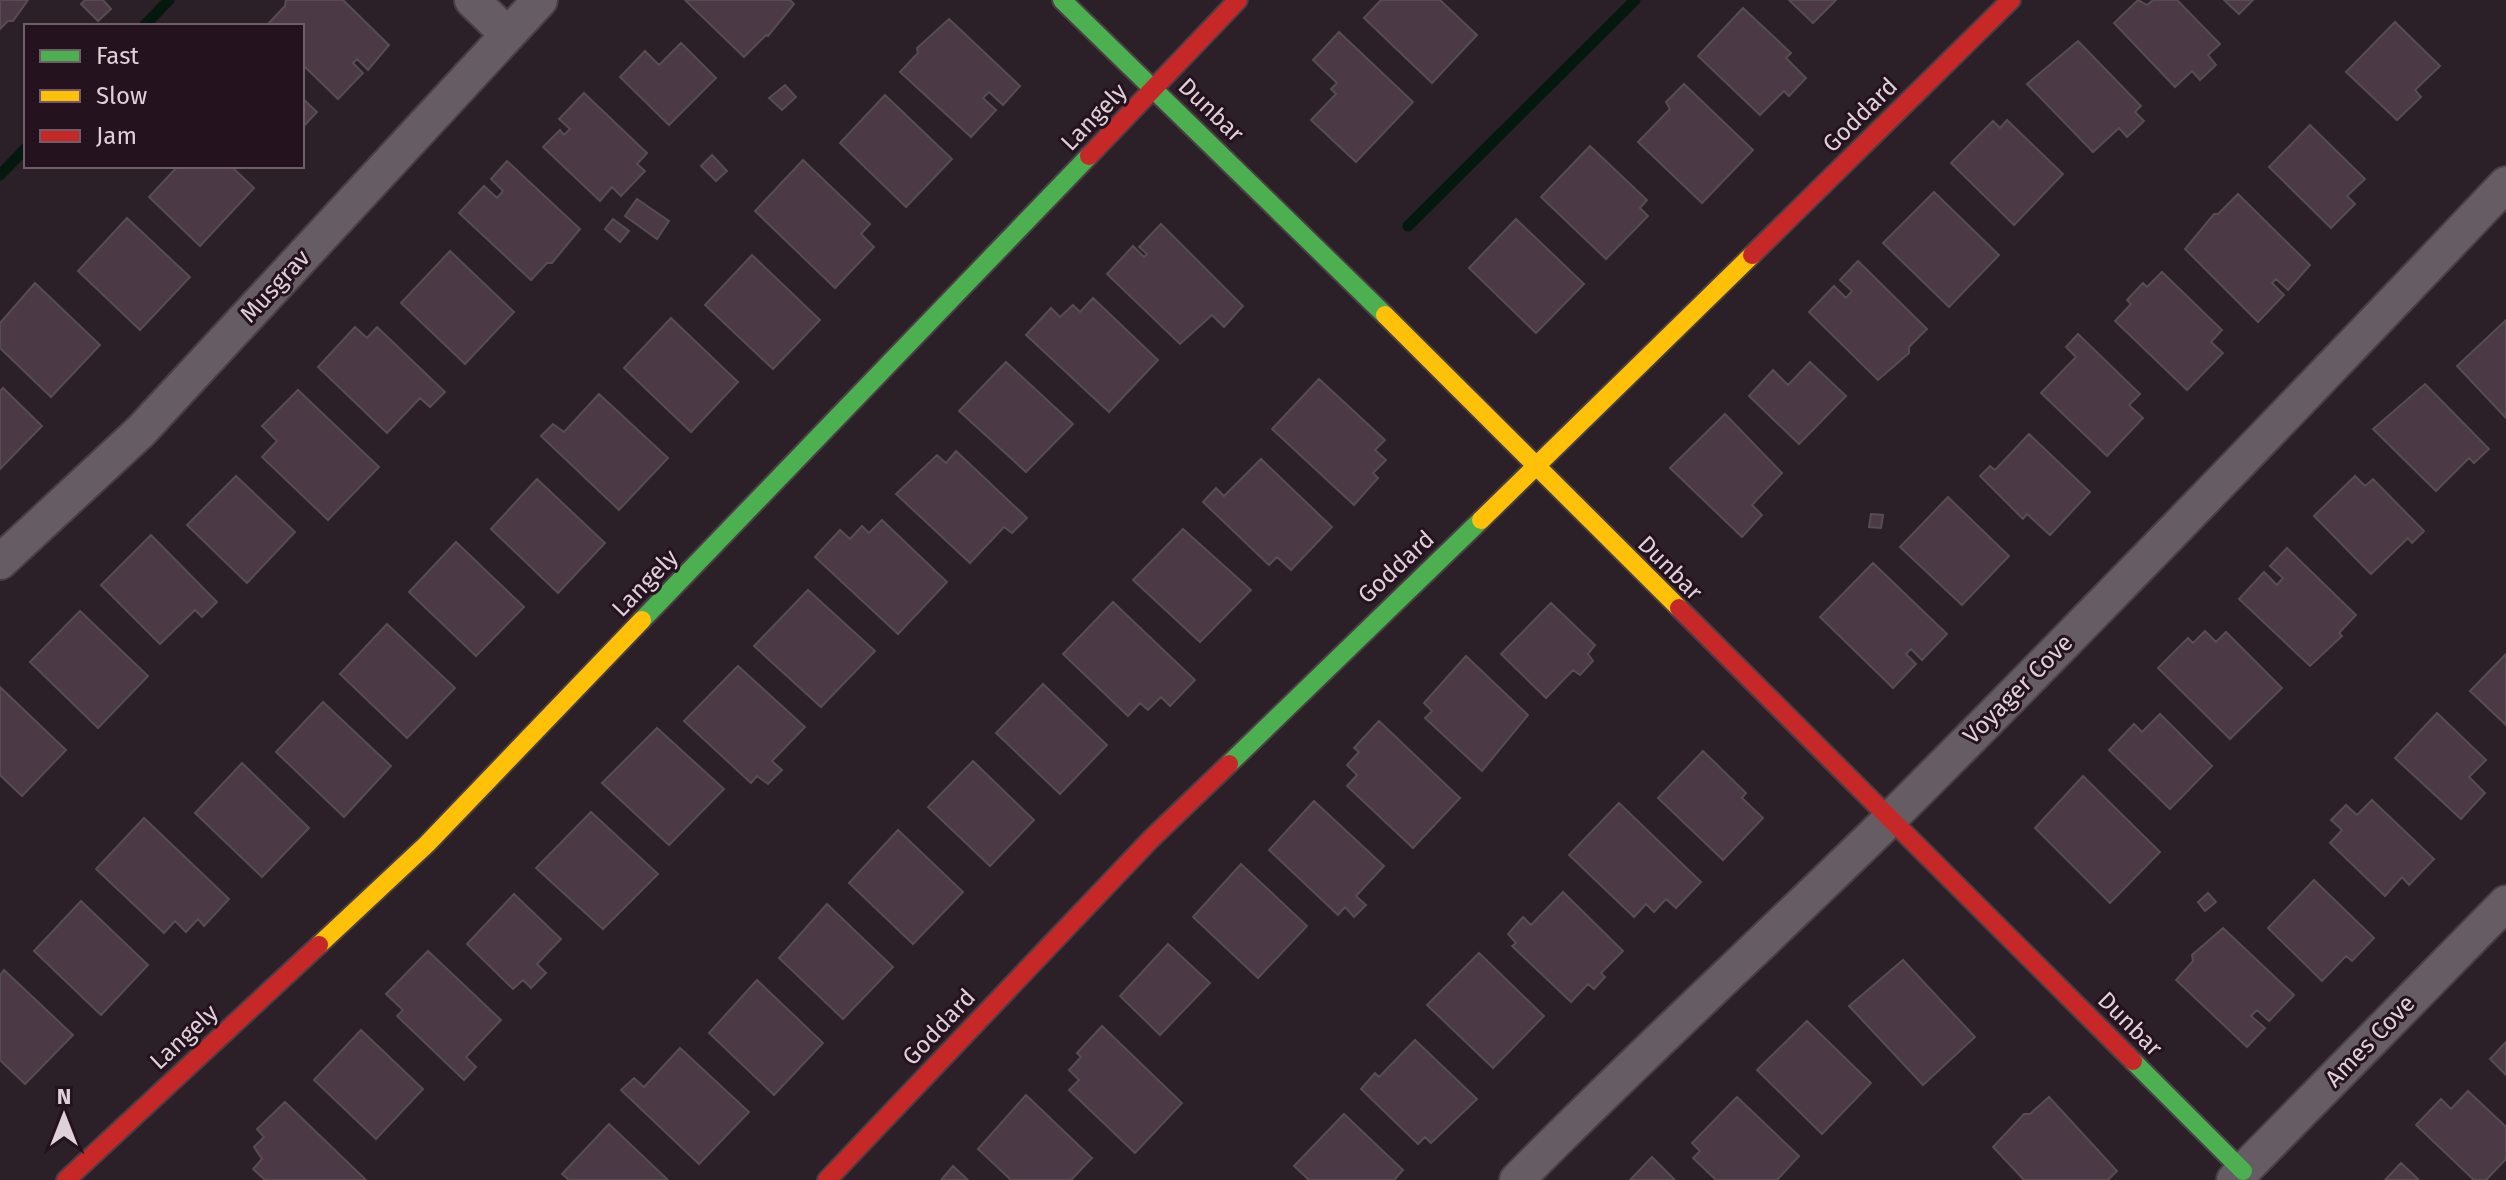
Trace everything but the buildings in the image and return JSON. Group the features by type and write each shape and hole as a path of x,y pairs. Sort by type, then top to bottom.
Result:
{"street":[{"path":"472,0 507,34"},
{"name":"Musgrav","path":"0,562 141,431 540,0"},
{"name":"Dunbar","path":"1062,0 1890,818 2238,1175"},
{"name":"Langely","path":"66,1180 427,844 1238,0"},
{"name":"Goddard","path":"827,1180 1151,839 1535,468 2011,0"},
{"name":"Voyager Cove","path":"1517,1180 1610,1085 1890,818 2244,461 2506,184"},
{"name":"Ames Cove","path":"2238,1175 2506,903"}],"waterway":[{"path":"146,24 169,0"},
{"path":"1408,226 1635,0"},
{"path":"0,175 24,150"}],"traffic: fast":[{"path":"1062,0 1385,315"},
{"path":"642,620 1089,156"},
{"path":"1229,764 1481,520"},
{"path":"2133,1061 2243,1171"}],"traffic: slow":[{"path":"1481,520 1752,255"},
{"path":"1385,315 1679,608"},
{"path":"319,945 427,844 642,620"}],"traffic: jam":[{"path":"1089,156 1238,0"},
{"path":"1752,255 2011,0"},
{"path":"1679,608 2133,1061"},
{"path":"827,1180 1151,839 1229,764"},
{"path":"66,1180 319,945"}]}
